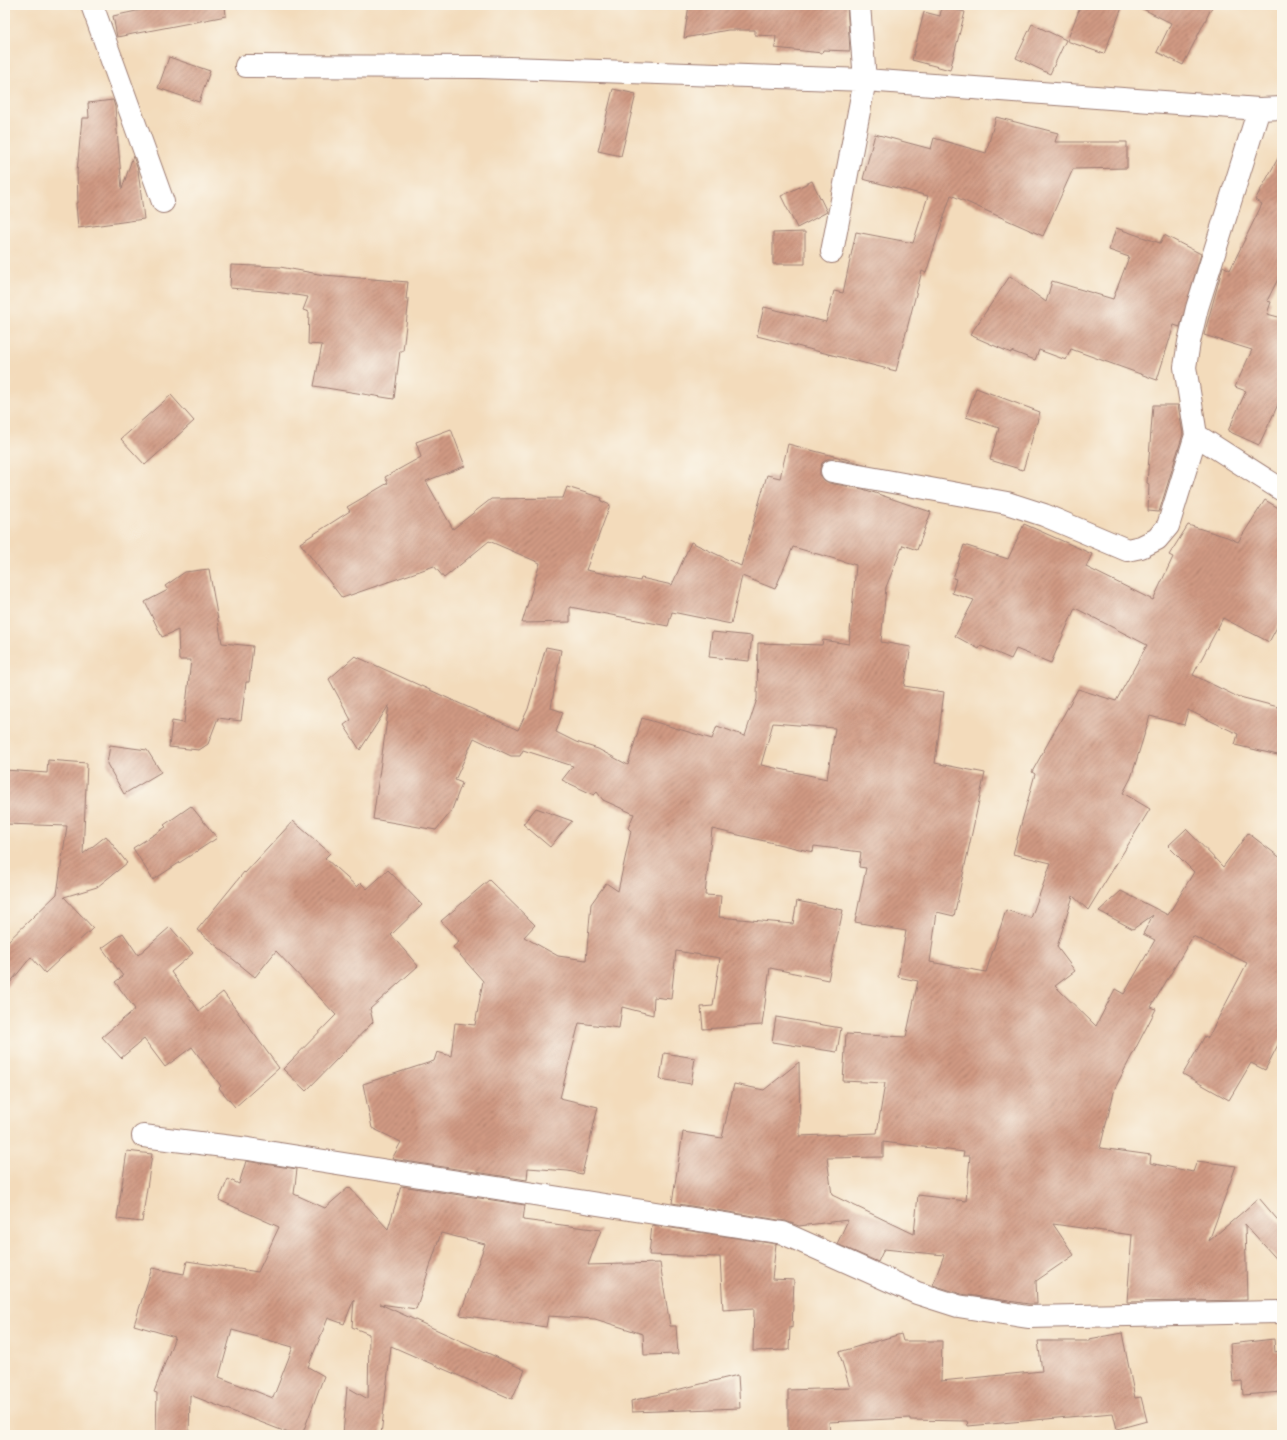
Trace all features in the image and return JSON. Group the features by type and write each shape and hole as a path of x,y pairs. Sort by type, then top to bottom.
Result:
{"street":[{"path":"92,5 163,202"},
{"path":"832,252 866,80 859,5"},
{"path":"246,66 480,67 866,80 1259,108 1282,108"},
{"path":"832,471 1007,503 1044,515 1127,550 1141,547 1157,539 1168,526 1196,435 1186,367 1189,342 1197,308 1259,108"},
{"path":"1196,435 1282,490"},
{"path":"142,1136 248,1149 783,1233 917,1293 958,1306 1028,1317 1282,1312"}],"building":[{"path":"164,5 225,5 226,16 117,37 113,16"},
{"path":"689,5 847,5 850,51 823,50 822,53 775,48 776,36 755,35 755,30 728,30 684,38"},
{"path":"1081,5 1123,5 1104,54 1067,41"},
{"path":"1135,5 1213,5 1183,65 1157,52 1171,23"},
{"path":"942,6 965,12 950,70 912,60 924,12 940,16"},
{"path":"1032,24 1066,40 1050,74 1016,58"},
{"path":"169,57 210,71 199,102 158,88"},
{"path":"613,89 636,94 621,156 598,151"},
{"path":"113,100 115,107 122,189 133,156 138,170 144,219 78,228 76,203 78,203 77,172 82,118 89,118 88,103"},
{"path":"996,117 1058,133 1055,142 1127,142 1127,168 1073,169 1043,236 951,195 926,273 922,271 896,371 757,336 764,307 826,322 834,291 843,293 856,232 913,243 928,196 863,179 875,134 931,149 934,138 986,153"},
{"path":"1282,151 1282,271 1267,301 1271,302 1267,314 1282,318 1282,396 1259,445 1228,431 1246,391 1235,387 1252,350 1204,335 1223,266 1230,270 1262,204 1255,200"},
{"path":"812,181 827,212 797,228 781,196"},
{"path":"1116,228 1160,243 1164,235 1201,254 1180,327 1174,325 1157,380 1071,349 1066,360 1039,350 1035,360 1011,351 1011,353 970,335 1010,276 1046,302 1052,281 1113,299 1129,257 1109,250"},
{"path":"805,232 805,264 773,264 773,233"},
{"path":"231,265 280,267 324,275 408,282 406,299 409,299 403,351 400,351 394,399 314,386 322,345 308,344 309,312 303,310 308,297 276,292 230,288"},
{"path":"976,388 1040,412 1023,470 990,460 999,428 966,417"},
{"path":"171,395 194,421 145,465 121,439"},
{"path":"1153,405 1178,405 1183,434 1159,512 1148,511 1149,484 1147,483"},
{"path":"451,429 465,466 426,481 453,529 491,499 563,498 567,487 602,498 601,501 610,505 586,570 640,581 641,578 672,585 691,542 741,566 767,475 780,478 788,444 868,465 827,459 822,463 820,475 829,483 863,489 931,512 917,550 903,545 886,587 881,642 911,647 904,686 944,692 935,763 985,773 954,916 937,912 930,962 986,972 1006,910 1031,918 1051,863 1013,854 1035,774 1032,772 1078,689 1116,701 1147,645 1075,608 1051,663 1016,649 1011,659 981,646 979,649 955,636 974,600 952,593 956,579 953,578 964,545 1008,559 1024,524 1092,554 1086,567 1153,600 1173,557 1169,555 1188,525 1238,542 1265,500 1282,510 1282,618 1269,642 1223,618 1193,675 1236,696 1282,708 1282,756 1235,745 1238,734 1188,710 1184,725 1150,716 1131,778 1123,793 1150,809 1088,910 1073,896 1057,947 1075,971 1055,986 1096,1026 1115,989 1124,994 1155,940 1143,934 1153,915 1133,929 1099,911 1121,891 1168,915 1194,872 1168,846 1186,829 1223,867 1248,833 1282,859 1282,1037 1265,1070 1251,1063 1229,1100 1183,1074 1205,1036 1208,1038 1247,963 1193,936 1151,1007 1156,1009 1115,1088 1100,1148 1151,1155 1150,1163 1193,1172 1197,1161 1236,1166 1209,1241 1259,1198 1282,1225 1282,1265 1245,1224 1247,1300 1127,1302 1132,1235 1053,1224 1074,1255 1036,1281 1037,1304 1029,1304 961,1294 933,1285 944,1255 884,1249 878,1262 837,1244 848,1220 799,1226 785,1221 672,1203 683,1132 722,1138 734,1084 764,1090 799,1062 800,1136 877,1133 885,1083 843,1081 846,1034 906,1037 918,981 898,977 906,931 855,922 866,868 859,867 861,852 814,846 813,852 712,829 705,895 721,896 719,917 793,924 797,901 843,910 828,980 770,968 762,1025 703,1029 701,1007 713,1006 720,958 676,951 671,999 654,997 653,1015 622,1007 619,1028 579,1023 560,1098 598,1107 582,1174 568,1171 528,1168 527,1180 392,1159 401,1142 372,1128 363,1084 434,1061 437,1052 451,1056 455,1023 475,1025 483,981 453,947 459,942 441,921 489,880 535,925 524,937 558,956 586,960 591,904 606,883 618,891 631,831 628,828 634,814 603,800 597,792 594,795 562,780 573,766 523,750 520,756 511,756 474,738 455,780 462,783 451,812 436,830 373,819 389,705 360,750 344,725 351,720 329,679 355,656 518,730 528,709 546,647 561,650 551,708 563,712 556,732 576,742 598,749 628,765 642,718 712,739 717,726 745,736 757,699 758,643 822,645 823,640 849,644 856,565 793,547 775,589 742,576 731,624 672,612 668,626 570,607 570,622 522,623 540,563 489,541 444,578 434,566 342,598 300,543 350,511 347,507 388,483 385,477 421,457 416,442","holes":["773,723 835,728 827,779 761,765","883,1142 964,1152 963,1156 970,1156 966,1201 918,1195 914,1234 832,1195 827,1158 883,1157"]},
{"path":"209,569 222,643 253,646 249,682 246,682 241,721 218,718 208,744 199,750 169,747 172,721 184,723 191,660 179,660 178,630 162,637 145,602 168,590 165,586 185,572"},
{"path":"712,632 752,636 749,661 709,657"},
{"path":"110,745 147,750 161,772 124,794 107,764"},
{"path":"48,760 87,763 83,854 106,836 127,863 97,887 64,897 93,928 45,973 31,957 5,989 5,944 57,894 67,826 5,824 5,770 47,773"},
{"path":"191,806 217,838 153,880 133,848 166,827 164,825"},
{"path":"536,808 572,821 550,847 523,824"},
{"path":"293,821 330,853 325,858 357,887 361,883 367,889 388,870 422,905 391,935 418,966 370,1009 373,1022 306,1091 283,1069 336,1015 276,951 255,977 197,930 244,872 245,873"},
{"path":"170,927 193,953 171,972 199,1011 223,992 279,1068 235,1107 219,1088 221,1086 192,1047 165,1067 144,1039 121,1058 102,1037 135,1009 115,982 123,976 102,948 123,933 138,955"},
{"path":"776,1017 841,1028 837,1052 772,1042"},
{"path":"664,1053 695,1058 691,1084 660,1079"},
{"path":"127,1151 152,1154 142,1222 117,1219"},
{"path":"246,1161 297,1169 294,1194 325,1208 349,1187 388,1229 401,1186 525,1205 523,1220 601,1230 588,1265 660,1263 670,1326 676,1326 678,1354 644,1355 643,1334 595,1319 548,1316 546,1327 460,1315 485,1244 441,1233 416,1309 380,1304 525,1370 512,1399 391,1346 381,1435 343,1435 347,1387 368,1399 369,1334 352,1327 354,1299 344,1324 328,1318 308,1367 324,1376 302,1435 294,1435 190,1395 189,1435 156,1435 157,1393 154,1392 175,1337 134,1325 152,1268 184,1274 187,1261 258,1272 279,1227 219,1200 228,1179 239,1184","holes":["232,1330 293,1347 273,1398 219,1377"]},
{"path":"652,1225 776,1244 772,1279 794,1280 792,1328 790,1327 789,1350 753,1351 754,1308 723,1310 720,1257 649,1255"},
{"path":"1122,1333 1135,1398 1141,1397 1147,1421 1117,1429 1113,1413 968,1426 967,1421 910,1420 910,1418 829,1422 830,1435 788,1435 788,1390 850,1388 839,1352 901,1334 903,1341 942,1341 941,1381 1042,1371 1038,1341 1089,1341 1089,1339"},
{"path":"1274,1339 1275,1352 1282,1350 1282,1392 1243,1395 1242,1381 1233,1382 1230,1344"},
{"path":"738,1375 740,1408 632,1412 631,1401"}]}
